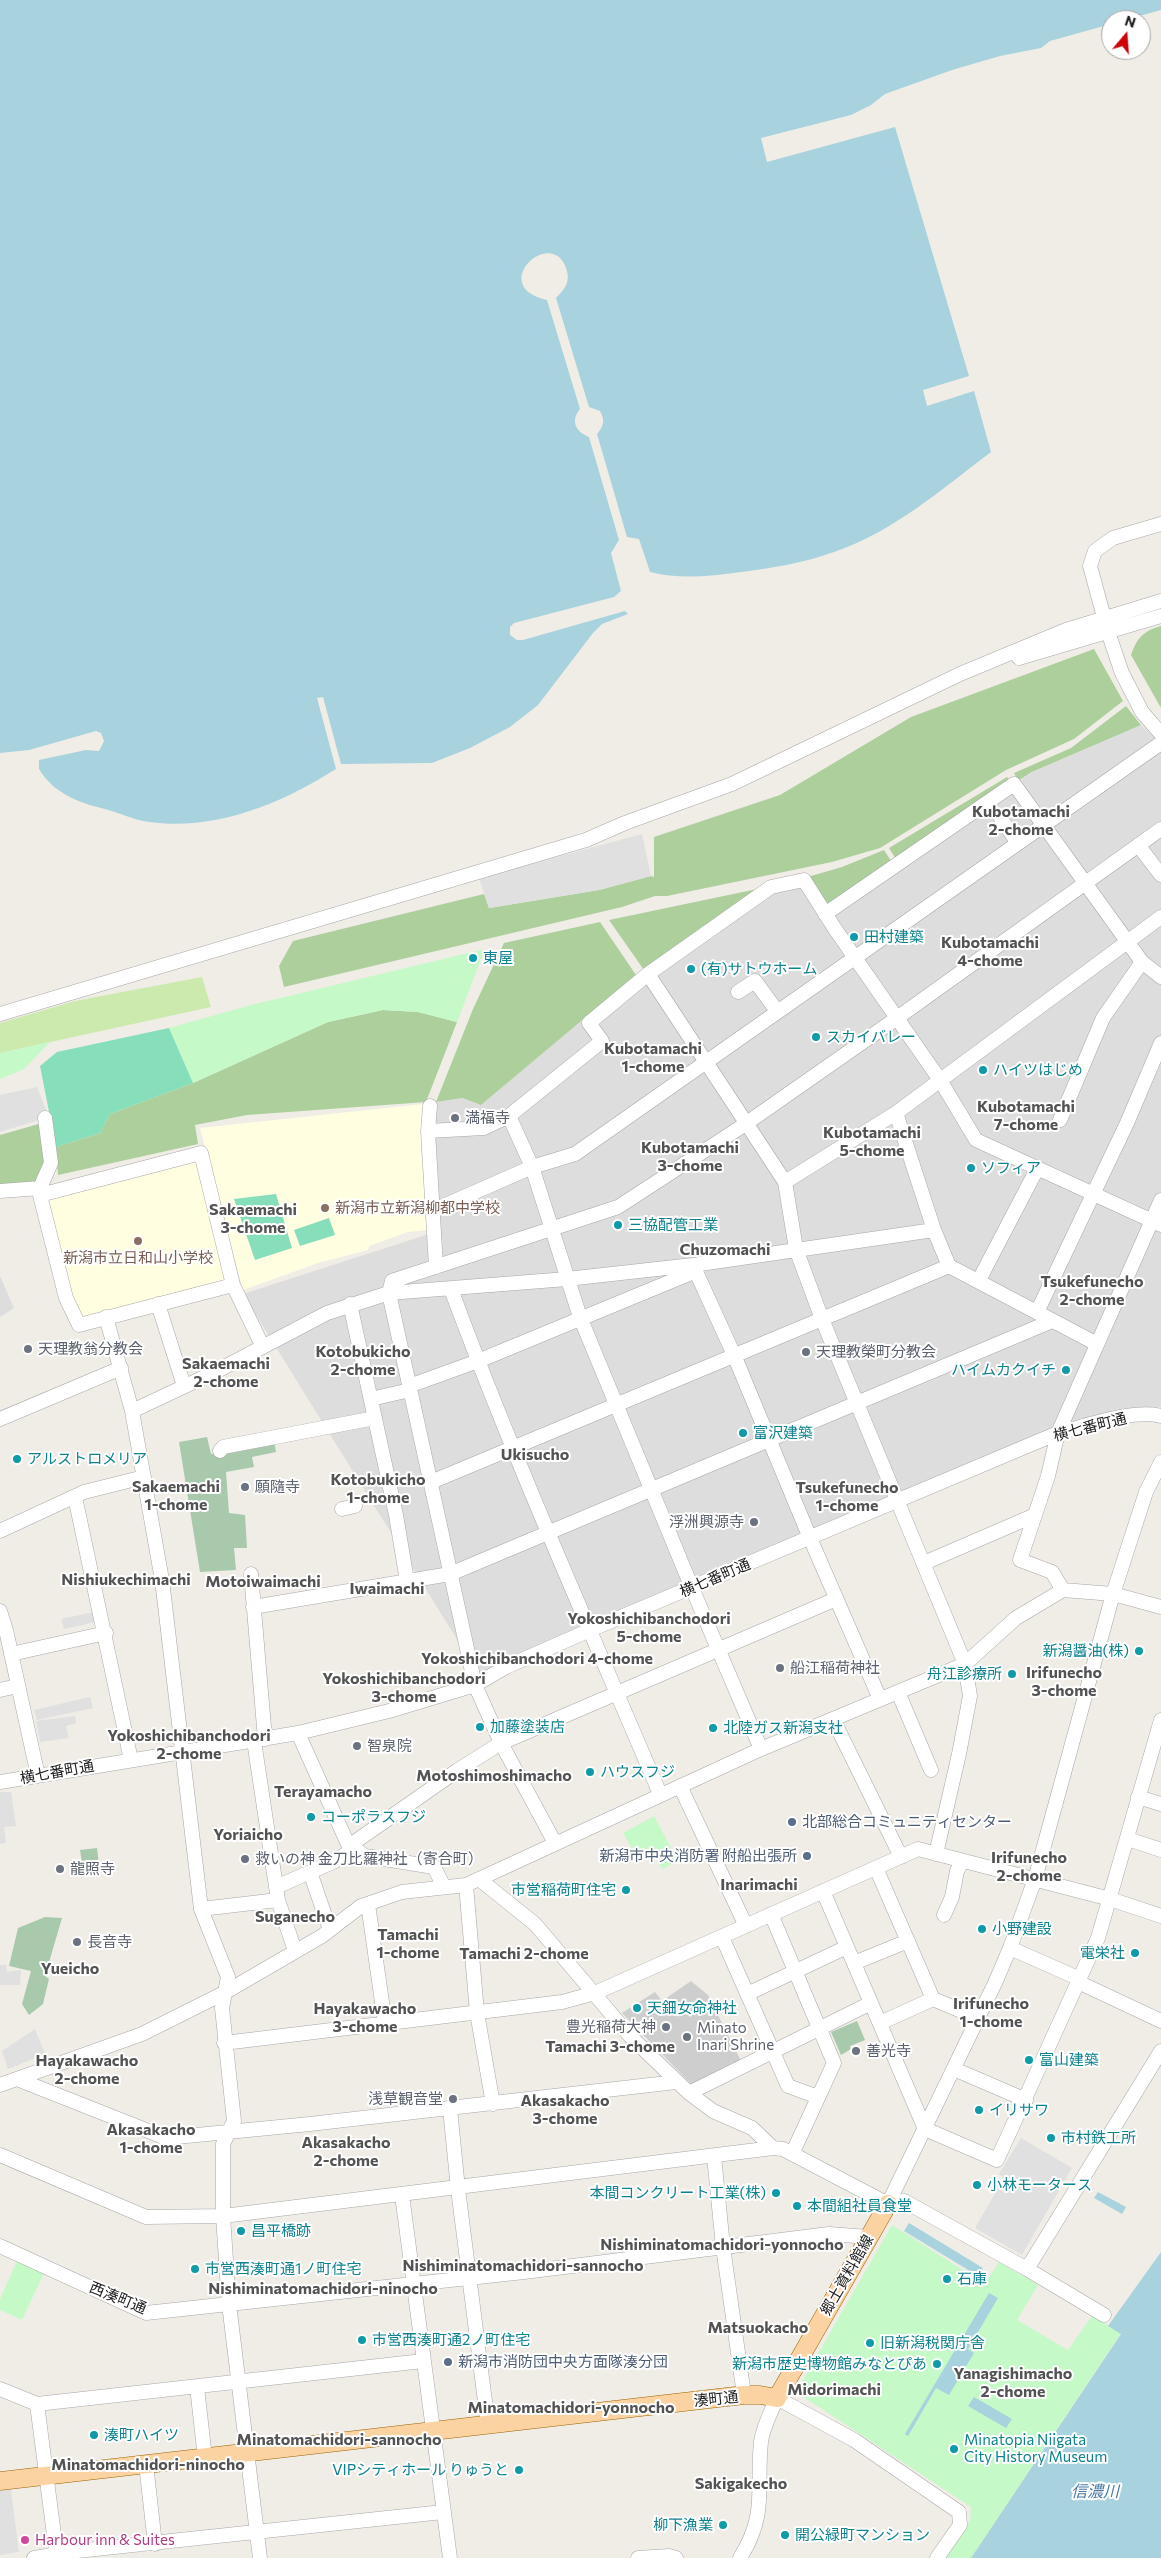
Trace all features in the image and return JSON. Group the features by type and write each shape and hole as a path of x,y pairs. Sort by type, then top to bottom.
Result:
{"main road":[{"name":"郷土資料館線","path":"777,2398 888,2204"},
{"name":"湊町通","path":"0,2481 744,2395 777,2398"}],"street":[{"path":"1161,524 1114,538 1095,551 1090,566 1106,626 1122,673 1142,712 1161,734"},
{"path":"1106,626 1161,602"},
{"path":"0,1014 586,840 625,823 732,784 960,674 1066,630 1106,626 1161,616"},
{"path":"432,1211 532,1168 575,1154 706,1060 1161,743"},
{"path":"825,914 1014,784 1142,962 1161,977"},
{"path":"1001,819 1018,843"},
{"path":"554,1843 501,1743 475,1685 389,1293 392,1281 551,1228 618,1208 746,1123 897,1018 1161,829"},
{"path":"1138,845 1161,875"},
{"path":"428,1131 484,1128 509,1116 602,1041 589,1023 648,974 772,887 804,880 825,914 940,1080 976,1140 1156,1224"},
{"path":"784,1182 896,1113 1161,918"},
{"path":"1060,1120 1103,1018 1142,962"},
{"path":"648,974 784,1182 796,1249 822,1319 899,1500 965,1664 970,1696 936,1854"},
{"path":"738,992 755,981 776,1011"},
{"path":"1038,1310 1093,1195 1161,1043"},
{"path":"430,1106 428,1131 436,1267"},
{"path":"896,1113 934,1230 949,1266 1038,1310 1052,1321 1097,1344"},
{"path":"509,1116 532,1168 580,1317 761,1749"},
{"path":"45,1118 51,1163 40,1192 66,1298 79,1325 233,1285"},
{"path":"0,1191 40,1192 201,1153 233,1285 262,1345"},
{"path":"979,1280 1037,1169"},
{"path":"1062,1590 1052,1572 1020,1560 1033,1516 1048,1476 1058,1433 1097,1344 1156,1224 1161,1200"},
{"path":"132,1411 215,1372 262,1345 327,1313 350,1304 389,1293 695,1268 796,1249 934,1230"},
{"path":"431,1482 734,1354 949,1266"},
{"path":"371,1399 410,1388 478,1361 695,1268"},
{"path":"695,1268 734,1354 810,1538 880,1699"},
{"path":"451,1289 514,1448 660,1794"},
{"path":"158,1304 184,1386"},
{"path":"350,1304 375,1418 407,1581"},
{"path":"106,1317 132,1411 162,1582 201,1909 228,1977 222,2008 224,2043 234,2121 222,2144 223,2216 229,2304 260,2558"},
{"path":"253,1607 450,1574 1052,1321"},
{"path":"0,1420 120,1368"},
{"name":"横七番町通","path":"0,1782 298,1733 389,1711 475,1685 506,1667 590,1630 1058,1433 1116,1418 1161,1416"},
{"path":"220,1451 223,1446 375,1418"},
{"path":"888,2204 954,2069 976,2017 1010,1948 1035,1879 1113,1594 1146,1492 1161,1462"},
{"path":"0,1532 84,1492 144,1477"},
{"path":"75,1496 106,1633 131,1760"},
{"path":"924,1563 1033,1516"},
{"path":"251,1574 260,1740 277,1894 295,1952"},
{"path":"7,2081 142,2034 224,1993 295,1952 330,1930 361,1906 402,1892 466,1885 761,1749 965,1664 1016,1618 1062,1590 1113,1594 1161,1607"},
{"path":"201,1909 277,1894 350,1848 458,1770 501,1743 836,1599"},
{"path":"0,1611 38,1776"},
{"path":"11,1654 106,1633"},
{"path":"0,1690 18,1686"},
{"path":"898,1692 931,1770"},
{"path":"833,1719 901,1857"},
{"path":"823,1891 925,2129 997,2160 1026,2100 1098,1938 1161,1720"},
{"path":"298,1733 350,1848 365,1856 434,1867 444,1887"},
{"path":"680,1786 746,1926"},
{"path":"1138,1797 1161,1804"},
{"path":"1128,1839 1161,1850"},
{"path":"224,2043 562,2002 595,1993 918,1849 1110,1899 1161,1916"},
{"path":"944,1915 952,1897 957,1871 962,1862"},
{"path":"876,1868 933,1999 976,2017"},
{"path":"310,1872 330,1930"},
{"path":"479,1878 536,1924 630,2036 676,2082 713,2111 752,2128 773,2148"},
{"path":"466,1885 477,2013 493,2104"},
{"path":"368,1904 385,2023"},
{"path":"771,1914 834,2063 793,2152"},
{"path":"722,1936 788,2086 818,2097"},
{"path":"854,1963 908,1941"},
{"path":"747,1994 847,1947"},
{"path":"1010,1948 1161,2022"},
{"path":"880,2023 933,1999"},
{"path":"689,2093 871,2003"},
{"path":"1027,2269 1161,2051"},
{"path":"954,2069 1026,2100"},
{"path":"7,2081 166,2138 450,2109 676,2082"},
{"path":"450,2109 488,2425"},
{"path":"0,2155 146,2217 223,2216 773,2148 793,2152 888,2204 904,2201 1027,2269 1104,2315"},
{"path":"714,2156 723,2247 744,2395"},
{"path":"402,2195 450,2558"},
{"name":"西湊町通","path":"0,2246 146,2313 413,2285 829,2234 869,2237"},
{"path":"0,2389 37,2404 423,2361"},
{"path":"197,2387 205,2458"},
{"path":"742,2557 755,2530 758,2518 761,2492 761,2443 763,2430 777,2398 854,2440 960,2512 960,2525 937,2558"},
{"path":"37,2404 57,2556"},
{"path":"146,2464 155,2544"},
{"path":"34,2558 443,2512"},
{"path":"638,2558 669,2556 676,2558"}],"shaded area":[{"path":"1141,725 1161,744 1161,1407 1078,1419 479,1675 243,1294 429,1234 430,1129 436,1102 461,1098 481,1105 636,975 762,888 804,878 827,907 1033,772"},
{"path":"642,834 651,876 599,890 489,908 479,878"},
{"path":"37,1087 49,1117 0,1132 0,1095"},
{"name":"新潟市立新潟柳都中学校","path":"423,1104 421,1152 427,1196 428,1230 408,1232 369,1246 368,1250 318,1263 243,1290 200,1128"},
{"name":"新潟市立日和山小学校","path":"197,1158 229,1281 84,1320 77,1316 47,1203 51,1196"},
{"path":"0,1276 14,1308 0,1317"},
{"path":"207,1437 211,1454 274,1441 276,1452 252,1457 254,1467 226,1472 229,1513 245,1515 247,1548 234,1548 236,1570 200,1572 179,1442"},
{"path":"94,1612 96,1622 64,1629 61,1619"},
{"path":"90,1697 93,1708 37,1720 34,1710"},
{"path":"75,1716 76,1723 66,1726 69,1738 40,1742 36,1721"},
{"path":"0,1792 11,1792 16,1826 4,1827 6,1843 0,1844"},
{"path":"97,1848 100,1875 84,1876 80,1850"},
{"path":"45,1917 62,1918 45,1976 49,1979 43,2004 29,2015 22,2004 31,1971 9,1966 18,1928"},
{"path":"0,1965 6,1965 7,1972 21,1970 20,1985 0,1985"},
{"name":"Minato Inari Shrine","path":"691,1981 708,1995 741,2061 693,2086 622,2013 655,1992 662,2001"},
{"path":"857,2021 865,2040 850,2046 851,2049 841,2055 831,2032"},
{"path":"35,2029 45,2054 8,2069 2,2051"},
{"path":"1021,2138 1072,2168 1022,2255 975,2228 1004,2178 999,2174"},
{"path":"11,2489 19,2552 0,2555 0,2491"}],"green space":[{"path":"1161,626 1161,708 1131,655 1136,644 1145,633"},
{"path":"1094,649 1123,701 1074,739 1006,770 880,848 832,862 667,896 655,896 622,907 284,987 279,966 293,941 484,894 489,908 599,890 651,876 654,877 654,837 780,795 911,717"},
{"path":"1126,706 1141,725 1032,772 1018,781 1014,773 1071,748"},
{"path":"1007,777 1012,783 897,861 889,848"},
{"path":"884,850 893,864 827,907 804,878 842,867"},
{"path":"762,888 644,970 609,920"},
{"path":"600,922 636,975 481,1105 462,1098 436,1102 473,1009 504,943"},
{"path":"485,949 457,1022 418,1012 383,1010 328,1022 193,1083 169,1028 251,1005"},
{"path":"202,977 211,1007 0,1053 0,1023 75,1001"},
{"path":"383,1010 418,1012 457,1022 426,1102 247,1115 195,1125 198,1144 58,1175 56,1147 100,1133 110,1114 193,1083 328,1022"},
{"path":"169,1028 193,1083 110,1114 100,1133 56,1147 40,1066 57,1052"},
{"path":"50,1042 24,1069 0,1079 0,1053"},
{"path":"42,1123 47,1162 37,1182 0,1186 0,1135"},
{"path":"276,1194 292,1248 255,1260 234,1199"},
{"path":"329,1218 335,1235 300,1246 294,1230"},
{"path":"654,1816 678,1861 662,1869 652,1852 638,1859 623,1833"},
{"name":"新潟市歴史博物館みなとぴあ","path":"892,2225 985,2284 999,2262 1038,2285 1017,2320 1068,2350 1092,2316 1121,2333 971,2558 944,2558 970,2521 971,2507 796,2392"},
{"path":"17,2261 44,2273 22,2320 0,2310 0,2299"}],"water":[{"path":"0,0 1161,0 1161,10 1151,13 1151,10 1101,10 1101,27 1050,41 1041,48 1000,56 952,70 885,94 871,105 851,115 761,138 767,162 895,127 969,376 923,390 927,406 974,391 991,452 935,495 897,521 877,533 834,552 788,565 718,575 684,577 650,572 639,539 627,537 597,434 602,426 603,417 600,411 589,407 556,298 566,286 568,279 567,271 560,258 550,253 539,255 529,262 523,272 522,283 530,293 547,300 580,409 575,418 576,426 584,435 589,437 619,540 611,553 621,591 614,597 514,623 510,627 510,635 517,640 523,640 625,611 628,614 602,624 593,633 538,705 510,727 470,748 432,763 341,764 323,697 317,698 336,769 315,782 270,804 223,818 198,822 174,824 143,821 86,804 59,791 52,785 39,769 39,760 86,750 99,751 104,741 101,733 96,731 29,750 0,753"},
{"path":"1098,2192 1126,2207 1122,2214 1094,2198"},
{"path":"909,2223 983,2268 978,2276 904,2231"},
{"name":"信濃川","path":"1161,2252 1161,2558 971,2558 1121,2334 1108,2326"},
{"path":"989,2293 998,2298 968,2349 974,2353 949,2395 936,2388 908,2436 905,2434"},
{"path":"974,2397 1012,2419 1006,2428 968,2406"}],"place":[{"name":"田村建築","path":"854,937"},
{"name":"東屋","path":"473,958"},
{"name":"(有)サトウホーム","path":"691,969"},
{"name":"スカイバレー","path":"816,1037"},
{"name":"ハイツはじめ","path":"983,1070"},
{"name":"満福寺","path":"455,1118"},
{"name":"ソフィア","path":"971,1168"},
{"name":"新潟市立新潟柳都中学校","path":"325,1208"},
{"name":"三協配管工業","path":"618,1225"},
{"name":"新潟市立日和山小学校","path":"138,1241"},
{"name":"天理教翁分教会","path":"28,1349"},
{"name":"天理教榮町分教会","path":"806,1352"},
{"name":"ハイムカクイチ","path":"1066,1370"},
{"name":"富沢建築","path":"743,1433"},
{"name":"アルストロメリア","path":"17,1459"},
{"name":"願隨寺","path":"245,1487"},
{"name":"浮洲興源寺","path":"754,1522"},
{"name":"新潟醤油(株)","path":"1139,1651"},
{"name":"船江稲荷神社","path":"780,1668"},
{"name":"舟江診療所","path":"1012,1674"},
{"name":"加藤塗装店","path":"480,1727"},
{"name":"北陸ガス新潟支社","path":"713,1728"},
{"name":"智泉院","path":"357,1746"},
{"name":"ハウスフジ","path":"590,1772"},
{"name":"コーポラスフジ","path":"311,1817"},
{"name":"北部総合コミュニティセンター","path":"792,1822"},
{"name":"新潟市中央消防署 附船出張所","path":"807,1856"},
{"name":"救いの神 金刀比羅神社（寄合町）","path":"245,1859"},
{"name":"龍照寺","path":"60,1869"},
{"name":"市営稲荷町住宅","path":"626,1890"},
{"name":"小野建設","path":"982,1929"},
{"name":"長音寺","path":"77,1942"},
{"name":"電栄社","path":"1135,1953"},
{"name":"天鈿女命神社","path":"637,2008"},
{"name":"豊光稲荷大神","path":"666,2027"},
{"name":"Minato Inari Shrine","path":"687,2037"},
{"name":"善光寺","path":"856,2051"},
{"name":"富山建築","path":"1029,2060"},
{"name":"浅草観音堂","path":"453,2099"},
{"name":"イリサワ","path":"979,2110"},
{"name":"市村鉄工所","path":"1051,2138"},
{"name":"小林モータース","path":"977,2185"},
{"name":"本間コンクリート工業(株)","path":"776,2193"},
{"name":"本間組社員食堂","path":"797,2206"},
{"name":"昌平橋跡","path":"241,2231"},
{"name":"市営西湊町通1ノ町住宅","path":"195,2269"},
{"name":"石庫","path":"947,2279"},
{"name":"市営西湊町通2ノ町住宅","path":"362,2340"},
{"name":"旧新潟税関庁舎","path":"870,2343"},
{"name":"新潟市消防団中央方面隊湊分団","path":"448,2362"},
{"name":"新潟市歴史博物館みなとぴあ","path":"937,2364"},
{"name":"湊町ハイツ","path":"94,2435"},
{"name":"Minatopia Niigata City History Museum","path":"954,2449"},
{"name":"VIPシティホール りゅうと","path":"519,2470"},
{"name":"柳下漁業","path":"723,2525"},
{"name":"開公緑町マンション","path":"785,2535"},
{"name":"Harbour inn & Suites","path":"25,2540"}],"district":[{"name":"Kubotamachi 2-chome","path":"1021,821"},
{"name":"Kubotamachi 4-chome","path":"990,952"},
{"name":"Kubotamachi 1-chome","path":"653,1058"},
{"name":"Kubotamachi 7-chome","path":"1026,1116"},
{"name":"Kubotamachi 5-chome","path":"872,1142"},
{"name":"Kubotamachi 3-chome","path":"690,1157"},
{"name":"Sakaemachi 3-chome","path":"253,1219"},
{"name":"Chuzomachi","path":"725,1250"},
{"name":"Tsukefunecho 2-chome","path":"1092,1291"},
{"name":"Kotobukicho 2-chome","path":"363,1361"},
{"name":"Sakaemachi 2-chome","path":"226,1373"},
{"name":"Ukisucho","path":"535,1455"},
{"name":"Kotobukicho 1-chome","path":"378,1489"},
{"name":"Sakaemachi 1-chome","path":"176,1496"},
{"name":"Tsukefunecho 1-chome","path":"847,1497"},
{"name":"Nishiukechimachi","path":"126,1580"},
{"name":"Motoiwaimachi","path":"263,1582"},
{"name":"Iwaimachi","path":"387,1589"},
{"name":"Yokoshichibanchodori 5-chome","path":"649,1628"},
{"name":"Yokoshichibanchodori 4-chome","path":"537,1659"},
{"name":"Irifunecho 3-chome","path":"1064,1682"},
{"name":"Yokoshichibanchodori 3-chome","path":"404,1688"},
{"name":"Yokoshichibanchodori 2-chome","path":"189,1745"},
{"name":"Motoshimoshimacho","path":"494,1776"},
{"name":"Terayamacho","path":"323,1792"},
{"name":"Yoriaicho","path":"248,1835"},
{"name":"Irifunecho 2-chome","path":"1029,1867"},
{"name":"Inarimachi","path":"759,1885"},
{"name":"Suganecho","path":"295,1917"},
{"name":"Tamachi 1-chome","path":"408,1944"},
{"name":"Tamachi 2-chome","path":"524,1954"},
{"name":"Yueicho","path":"70,1969"},
{"name":"Irifunecho 1-chome","path":"991,2013"},
{"name":"Hayakawacho 3-chome","path":"365,2018"},
{"name":"Tamachi 3-chome","path":"610,2047"},
{"name":"Hayakawacho 2-chome","path":"87,2070"},
{"name":"Akasakacho 3-chome","path":"565,2110"},
{"name":"Akasakacho 1-chome","path":"151,2139"},
{"name":"Akasakacho 2-chome","path":"346,2152"},
{"name":"Nishiminatomachidori-yonnocho","path":"722,2245"},
{"name":"Nishiminatomachidori-sannocho","path":"523,2266"},
{"name":"Nishiminatomachidori-ninocho","path":"323,2289"},
{"name":"Matsuokacho","path":"758,2328"},
{"name":"Yanagishimacho 2-chome","path":"1013,2383"},
{"name":"Midorimachi","path":"834,2390"},
{"name":"Minatomachidori-yonnocho","path":"571,2408"},
{"name":"Minatomachidori-sannocho","path":"339,2440"},
{"name":"Minatomachidori-ninocho","path":"148,2465"},
{"name":"Sakigakecho","path":"741,2484"}]}
